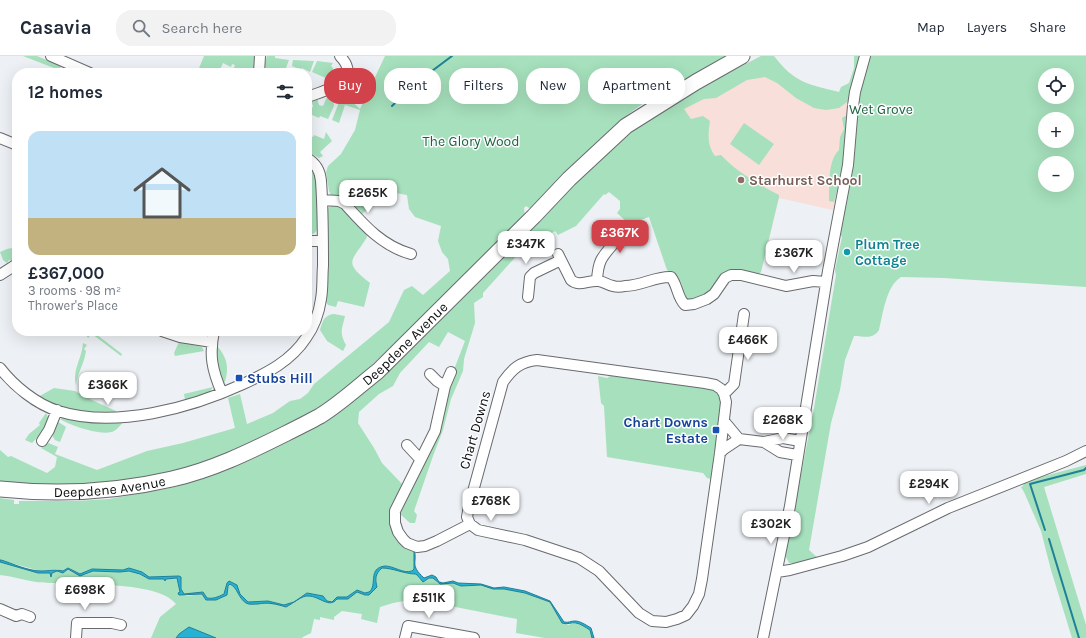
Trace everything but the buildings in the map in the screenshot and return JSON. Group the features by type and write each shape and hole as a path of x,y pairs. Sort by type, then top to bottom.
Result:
{"highway":[{"name":"Deepdene Avenue","path":"0,488 18,491 74,492 123,489 174,479 219,464 259,447 320,415 351,393 378,371 534,216 569,179 626,126 689,86 742,56"}],"street":[{"path":"51,56 79,68"},
{"path":"259,68 260,56"},
{"path":"312,95 338,85 344,80 347,68 340,56"},
{"path":"763,638 777,572 798,455 826,282 848,165 855,92 865,56"},
{"path":"0,138 12,143"},
{"path":"312,162 317,166 320,175 323,241 322,297 312,327"},
{"path":"322,200 339,201 344,204 370,231 387,243 411,254"},
{"path":"312,241 323,241"},
{"path":"597,281 598,266 601,259 615,242"},
{"path":"528,297 530,277 559,257 571,280 580,284 597,281 613,286 625,286 637,285 665,277 671,278 676,283 681,301 685,305 694,304 707,299 714,294 725,278 731,275 759,279 786,286 813,281 826,282"},
{"path":"0,275 12,267"},
{"path":"451,372 445,386 435,431 420,459 396,512 396,528 403,538 411,545 417,547 425,546 470,524 478,530 525,540 579,558 599,571 639,613 652,621 666,622 686,615 693,606 699,594 724,421 726,402 724,394 734,384 744,314"},
{"path":"177,336 212,342"},
{"path":"213,336 211,363 222,393"},
{"path":"1,370 21,389 35,399 57,410 94,417 138,415 163,412 182,407 222,393 274,369 289,358 307,336"},
{"name":"Chart Downs","path":"470,524 467,517 468,506 503,382 518,365 527,361 538,360 587,366 715,385 721,389 724,394"},
{"path":"430,374 445,386"},
{"path":"42,441 49,430 57,410"},
{"path":"724,421 739,439"},
{"path":"720,453 739,439 764,442 784,438 800,441"},
{"path":"764,442 780,452 798,455"},
{"path":"407,445 420,459"},
{"path":"777,572 842,556 868,547 948,508 1066,461 1086,451"},
{"path":"0,609 16,616 22,614 30,617"},
{"path":"76,638 77,623 112,622 121,625"},
{"path":"405,638 408,626 439,635 474,638"}],"shaded area":[{"name":"Starhurst School","path":"761,56 774,56 784,69 809,85 851,95 844,162 833,210 779,198 761,272 644,120 673,104 685,104 685,98"}],"green space":[{"path":"23,56 37,56 61,66 60,68 54,68"},
{"path":"204,56 257,56 257,59 254,60 254,68 234,68 235,65 232,64 231,67 223,63 221,68 199,68"},
{"path":"267,56 275,56 275,58 289,60 286,68 264,68"},
{"name":"The Glory Wood","path":"385,56 732,56 685,80 685,68 588,68 588,104 642,104 609,130 532,210 526,206 524,208 525,216 475,264 439,302 348,387 294,424 209,462 116,485 0,484 0,450 8,457 11,456 47,473 55,467 57,457 41,448 46,442 58,447 55,454 97,470 147,451 183,443 235,428 228,398 240,394 247,424 273,413 290,401 300,399 308,393 314,384 389,322 404,290 412,286 423,295 450,271 448,259 442,252 438,241 441,226 415,217 409,209 407,195 378,190 376,201 361,215 347,200 362,198 365,196 370,188 361,180 349,191 348,189 345,193 337,197 331,195 329,191 326,172 328,166 341,154 355,130 360,110 345,105 339,123 332,120 338,104 355,104 360,109 362,104 376,104 376,75"},
{"path":"761,56 774,56 789,72 802,81 839,92 841,87 849,83 854,68 854,56 862,56 851,99 839,108 826,110 814,108 796,98 777,83 765,77 747,80 716,98 704,99 684,109 691,119 703,116 710,121 709,139 712,152 715,156 721,155 748,177 779,195 761,272 758,275 732,270 724,275 709,292 703,296 688,300 683,294 682,284 678,277 667,270 649,217 629,224 617,213 620,209 620,201 609,192 605,195 604,194 576,226 558,235 555,231 545,237 542,232 529,242 483,293 483,297 474,303 475,323 464,359 463,371 451,399 443,430 414,511 417,515 415,523 410,523 399,513 465,341 448,332 439,347 429,342 400,373 393,386 379,394 359,412 358,423 382,463 404,486 391,516 414,548 414,569 412,571 404,572 381,567 373,579 373,588 367,593 357,590 347,597 340,597 332,602 327,601 323,596 307,593 294,602 284,605 268,601 248,602 240,594 237,585 227,583 224,594 219,597 207,598 202,592 184,594 181,589 181,577 179,576 149,577 142,572 129,568 123,570 92,569 80,574 68,568 63,571 57,569 40,571 0,560 0,498 14,500 14,504 19,504 19,501 76,501 109,499 175,487 253,459 311,428 588,169 644,120 672,104 685,104 685,97"},
{"name":"Wet Grove","path":"869,56 1086,56 1086,287 944,278 901,277 896,281 886,301 879,330 871,336 854,336 845,360 840,390 831,423 809,550 818,558 802,563 789,563 785,555 814,408 836,275 835,270 842,237 840,234 854,119"},
{"path":"293,60 314,61 311,68 296,68 292,66"},
{"path":"317,61 333,63 331,66 333,68 324,68 324,77 312,72"},
{"path":"317,98 319,105 323,106 324,104 334,104 328,119 320,116 319,118 312,115 312,100"},
{"path":"849,114 844,162 834,202 829,201 831,167 835,155 839,150 840,137 844,129 842,118"},
{"path":"744,123 774,144 759,165 730,144"},
{"path":"326,132 332,141 320,152 323,156 319,158 312,154 312,136 314,135 324,139"},
{"path":"312,169 317,175 318,226 315,233 312,234"},
{"path":"338,204 364,229 367,237 352,261 356,270 370,283 364,307 338,301 336,307 328,305 325,301 326,212 329,207"},
{"path":"12,248 12,261 9,260 7,263 3,260 0,252"},
{"path":"334,314 345,316 342,334 346,345 343,351 327,341 320,330 326,317"},
{"path":"95,336 99,336 122,354 121,356"},
{"path":"179,342 202,347 204,351 175,356 174,353"},
{"path":"83,343 87,345 84,349 86,351 85,356 76,386 75,374"},
{"path":"215,344 222,353 226,362 227,373 224,384 219,378"},
{"path":"613,374 708,387 717,393 720,397 721,403 711,479 707,478 703,473 607,457 604,406 601,403 598,376 607,378"},
{"path":"213,387 205,395 185,400 184,394"},
{"path":"54,388 75,391 116,412 91,413 62,408 38,397"},
{"path":"46,413 49,419 41,434 32,443 25,440 29,434 40,425 39,423"},
{"path":"65,417 125,420 114,431 102,432 78,427 60,419"},
{"path":"57,421 66,427 60,442 55,440 51,434"},
{"path":"1086,465 1086,474 1044,487 1086,625 1086,638 1072,638 1051,570 1041,531 1021,487 1023,486 1024,482 1029,480"},
{"path":"0,562 51,573 51,576 52,573 57,571 63,573 68,569 76,574 85,575 93,571 129,571 140,574 149,579 174,578 174,580 177,578 181,594 187,596 202,594 206,600 227,595 228,586 230,584 235,588 243,601 247,604 269,603 286,607 307,595 318,597 331,603 337,599 348,599 357,592 369,595 377,587 376,579 378,572 382,568 386,568 416,574 419,579 425,581 432,578 435,579 437,583 453,583 461,586 481,585 493,589 504,589 525,593 550,602 560,620 568,625 579,624 590,630 592,638 545,638 516,633 517,619 415,599 380,607 377,623 361,619 362,614 342,611 334,617 334,620 320,617 320,620 314,619 311,633 302,638 216,638 186,630 179,634 176,638 151,638 160,617 176,604 166,596 132,587 36,582 0,575"}],"water":[{"path":"414,548 415,567 424,578 432,575 436,577 439,582 443,583 453,581 458,583 481,584 494,588 504,587 525,591 550,601 564,622 577,621 591,628 594,638 592,638 590,630 578,623 562,623 550,602 525,593 504,589 493,589 481,585 461,586 453,583 440,584 433,578 429,578 423,582 416,574 386,568 382,568 378,572 376,579 377,587 369,595 357,592 348,599 337,599 331,603 306,596 297,600 307,593 323,596 327,601 332,602 337,597 347,597 357,590 365,593 369,592 373,586 374,574 380,567 388,566 409,572 414,569"},
{"path":"0,560 36,571 55,570 63,571 68,568 80,574 92,569 123,570 129,568 142,572 149,577 179,576 181,577 181,589 184,594 203,592 207,598 216,598 224,594 229,581 237,585 240,594 248,602 268,601 284,605 294,602 286,607 269,603 247,604 243,601 235,588 230,584 228,586 227,595 216,600 206,600 202,594 179,595 178,593 180,592 177,578 166,579 165,581 164,579 149,579 140,574 129,571 93,571 80,576 68,569 63,573 57,571 52,573 51,577 50,573 38,573 0,562"},
{"path":"189,627 216,638 176,638"}],"waterway":[{"path":"392,106 416,83 452,56"},
{"path":"1045,530 1030,484 1084,470 1086,468"},
{"path":"1049,539 1079,638"}],"place":[{"name":"Starhurst School","path":"741,180"},
{"name":"Plum Tree Cottage","path":"847,252"},
{"name":"Stubs Hill","path":"239,378"},
{"name":"Chart Downs Estate","path":"716,430"}]}
